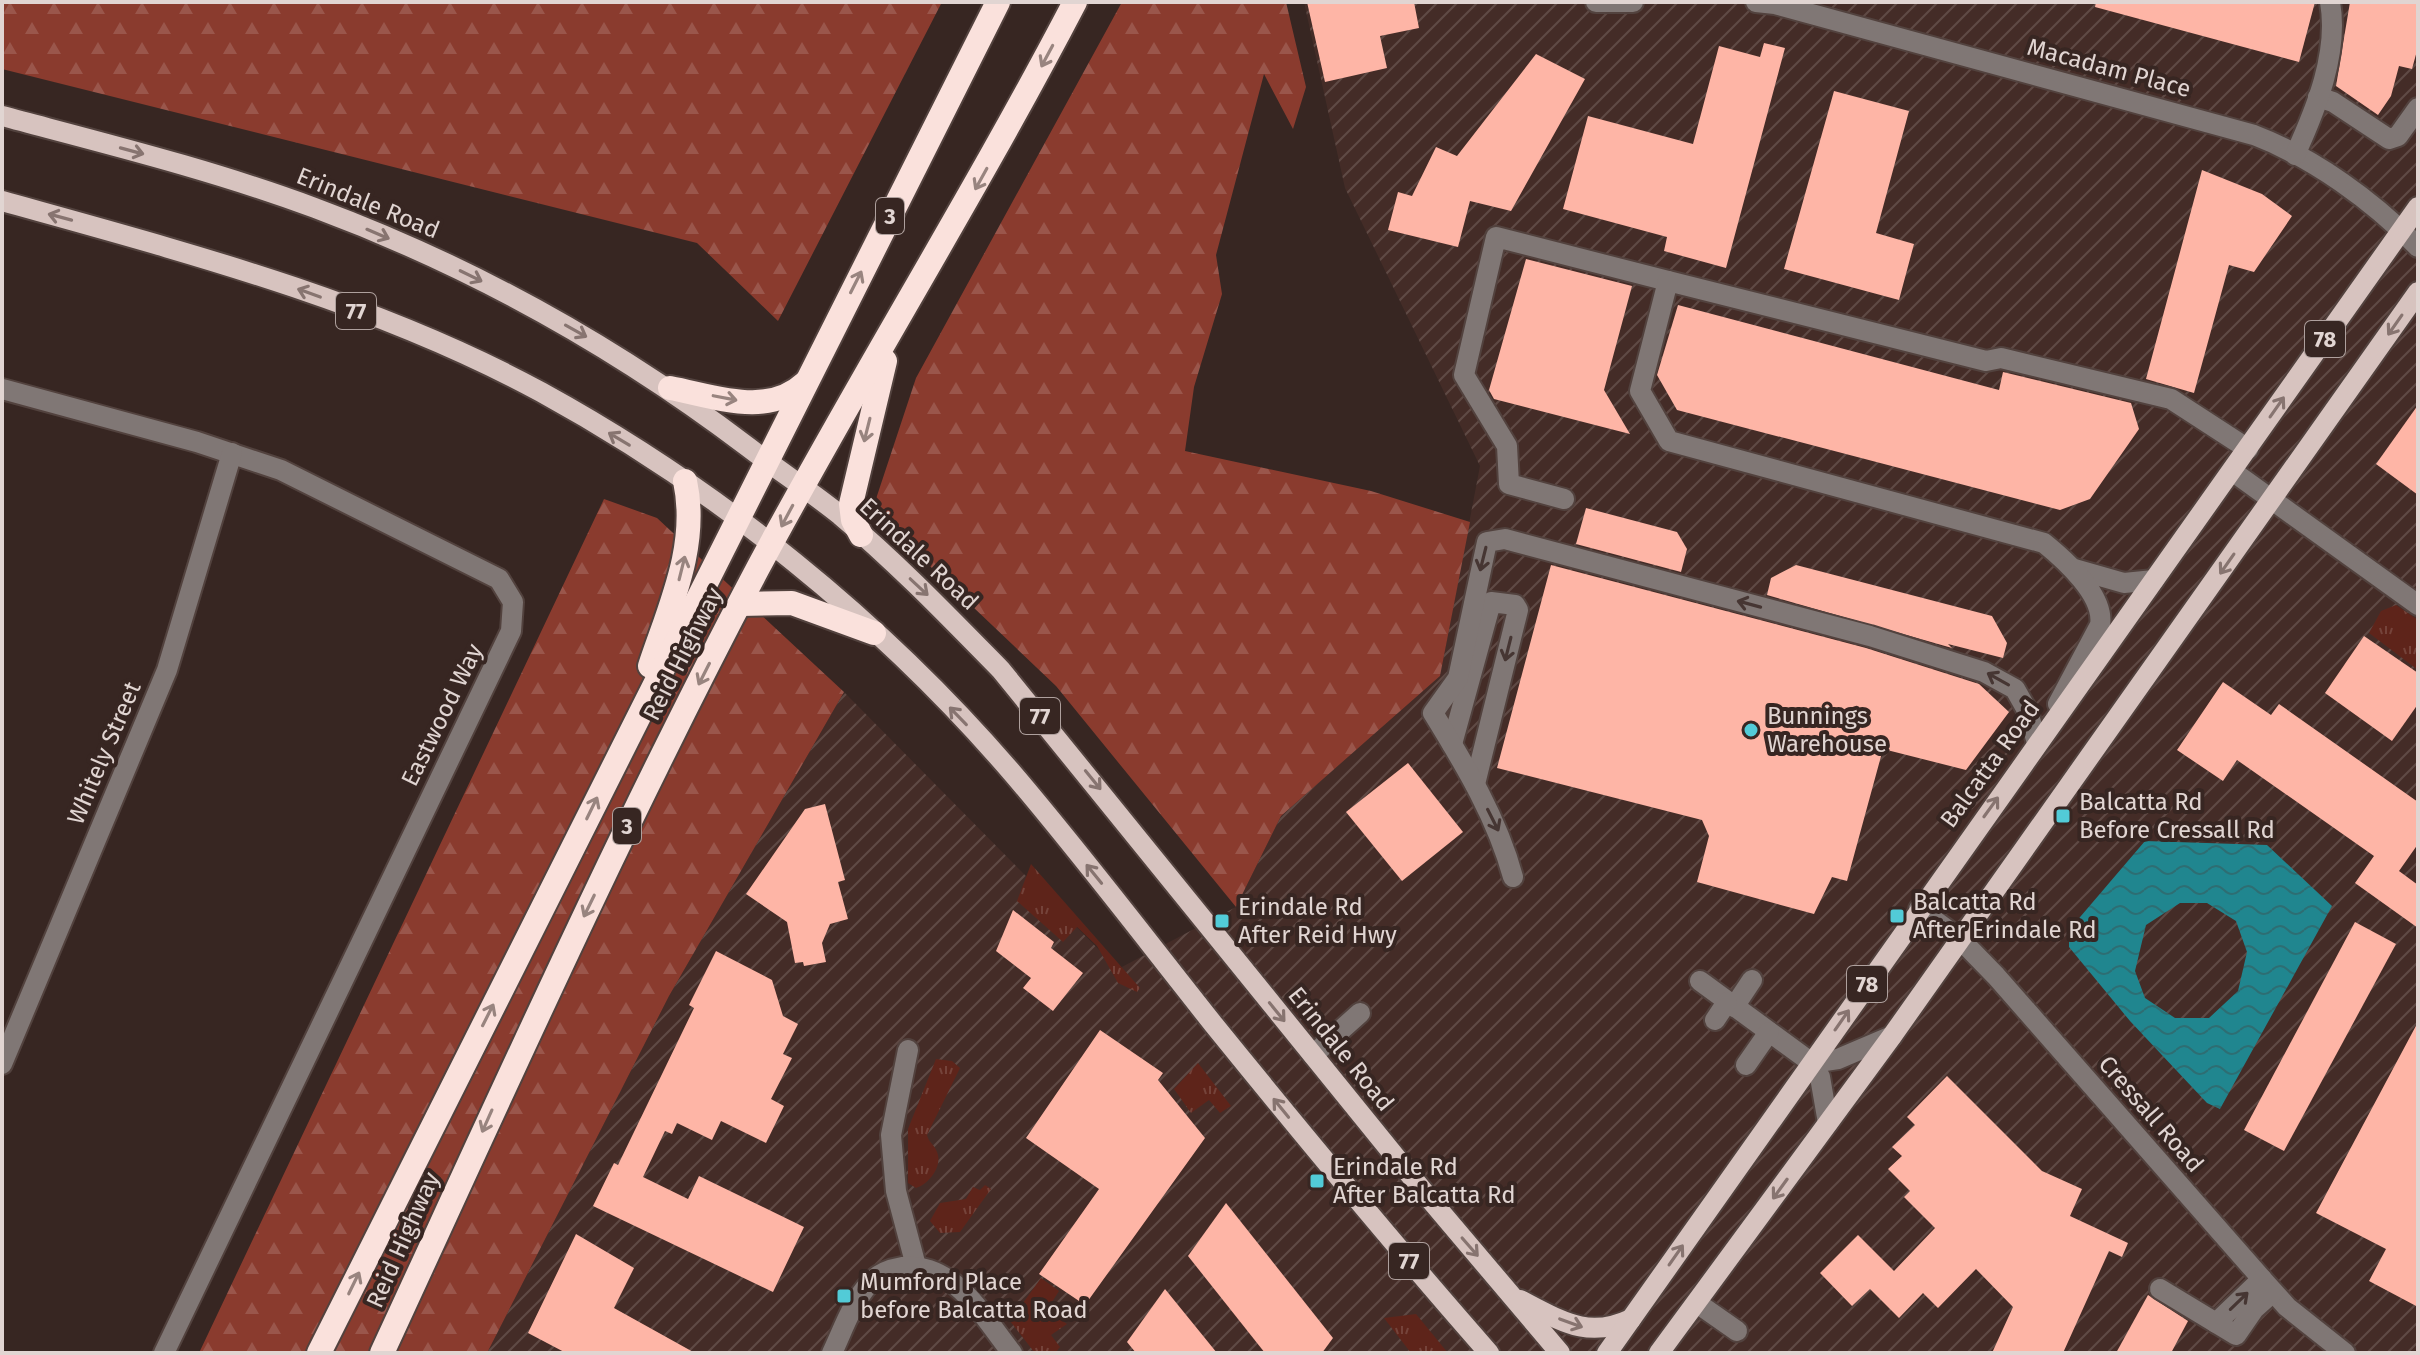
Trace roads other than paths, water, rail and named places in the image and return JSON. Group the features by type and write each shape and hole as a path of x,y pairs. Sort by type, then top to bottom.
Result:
{"highway":[{"name":"Reid Highway","path":"319,1353 998,2"},
{"name":"Reid Highway","path":"382,1353 519,1050 740,604 802,487 1019,110 1075,2"},
{"path":"861,535 853,520 854,484 893,328"},
{"path":"670,388 756,404 779,400 805,382"},
{"path":"621,747 685,565 690,505 685,481"},
{"path":"740,604 792,603 874,633"}],"main road":[{"name":"Erindale Road","path":"2,116 220,176 317,209 436,258 507,293 670,388 802,487 923,591 1001,670 1313,1055 1560,1353"},
{"name":"77","path":"2,201 244,270 393,325 541,393 685,481 738,520 874,633 1012,773 1330,1168 1489,1353"},
{"name":"Balcatta Road","path":"1607,1353 2418,207"},
{"name":"78","path":"1659,1353 1672,1344 1697,1303 1892,1036 2418,292"},
{"path":"1513,1296 1584,1328 1609,1329 1631,1319"}],"street":[{"path":"1596,2 1633,2"},
{"name":"Macadam Place","path":"1756,2 1775,4 2265,139 2381,211 2418,247"},
{"path":"2295,155 2318,97 2333,37 2330,2"},
{"path":"2318,97 2333,102 2389,139 2398,136 2418,108"},
{"path":"1564,499 1509,484 1507,446 1464,375 1496,237 1986,361 2001,358 2171,399 2248,449"},
{"path":"1668,281 1640,391 1669,441 2044,543 2075,569 2102,613 2100,625 2037,743"},
{"name":"Eastwood Way","path":"2,389 232,453 281,470 499,579 513,602 511,631 164,1353"},
{"name":"Whitely Street","path":"2,1064 167,670 232,453"},
{"path":"2232,471 2418,605"},
{"path":"1513,877 1503,841 1475,784 1433,713 1458,678 1487,542 1505,539 1870,636 1984,672 2015,689 2028,712 2037,743"},
{"path":"2075,569 2124,583 2154,580"},
{"path":"1452,744 1491,602 1515,605 1518,610 1475,784"},
{"name":"Cressall Road","path":"1919,909 1960,939 2268,1285 2345,1353"},
{"path":"1715,1020 1752,980"},
{"path":"1700,981 1812,1063 1820,1077 1828,1123"},
{"path":"1313,1055 1360,1013"},
{"path":"1746,1065 1769,1032"},
{"path":"1812,1063 1838,1059 1892,1036"},
{"path":"908,1050 891,1135 896,1191 916,1266"},
{"path":"832,1353 857,1301 871,1281 890,1269 916,1266 949,1278 1012,1353"},
{"path":"2216,1323 2268,1285"},
{"path":"2160,1289 2236,1335 2268,1285"},
{"path":"1697,1303 1737,1331"}],"water":[{"path":"2145,841 2267,845 2332,906 2220,1109 2207,1103 2130,1021 2069,947 2069,930","holes":["2180,903 2207,903 2236,921 2247,952 2238,991 2209,1018 2175,1018 2145,998 2135,971 2146,925"]}],"place":[{"name":"Bunnings Warehouse","path":"1751,730"},
{"name":"Balcatta Rd Before Cressall Rd","path":"2063,816"},
{"name":"Balcatta Rd After Erindale Rd","path":"1897,916"},
{"name":"Erindale Rd After Reid Hwy","path":"1222,921"},
{"name":"Erindale Rd After Balcatta Rd","path":"1317,1181"},
{"name":"Mumford Place before Balcatta Road","path":"844,1296"}]}
